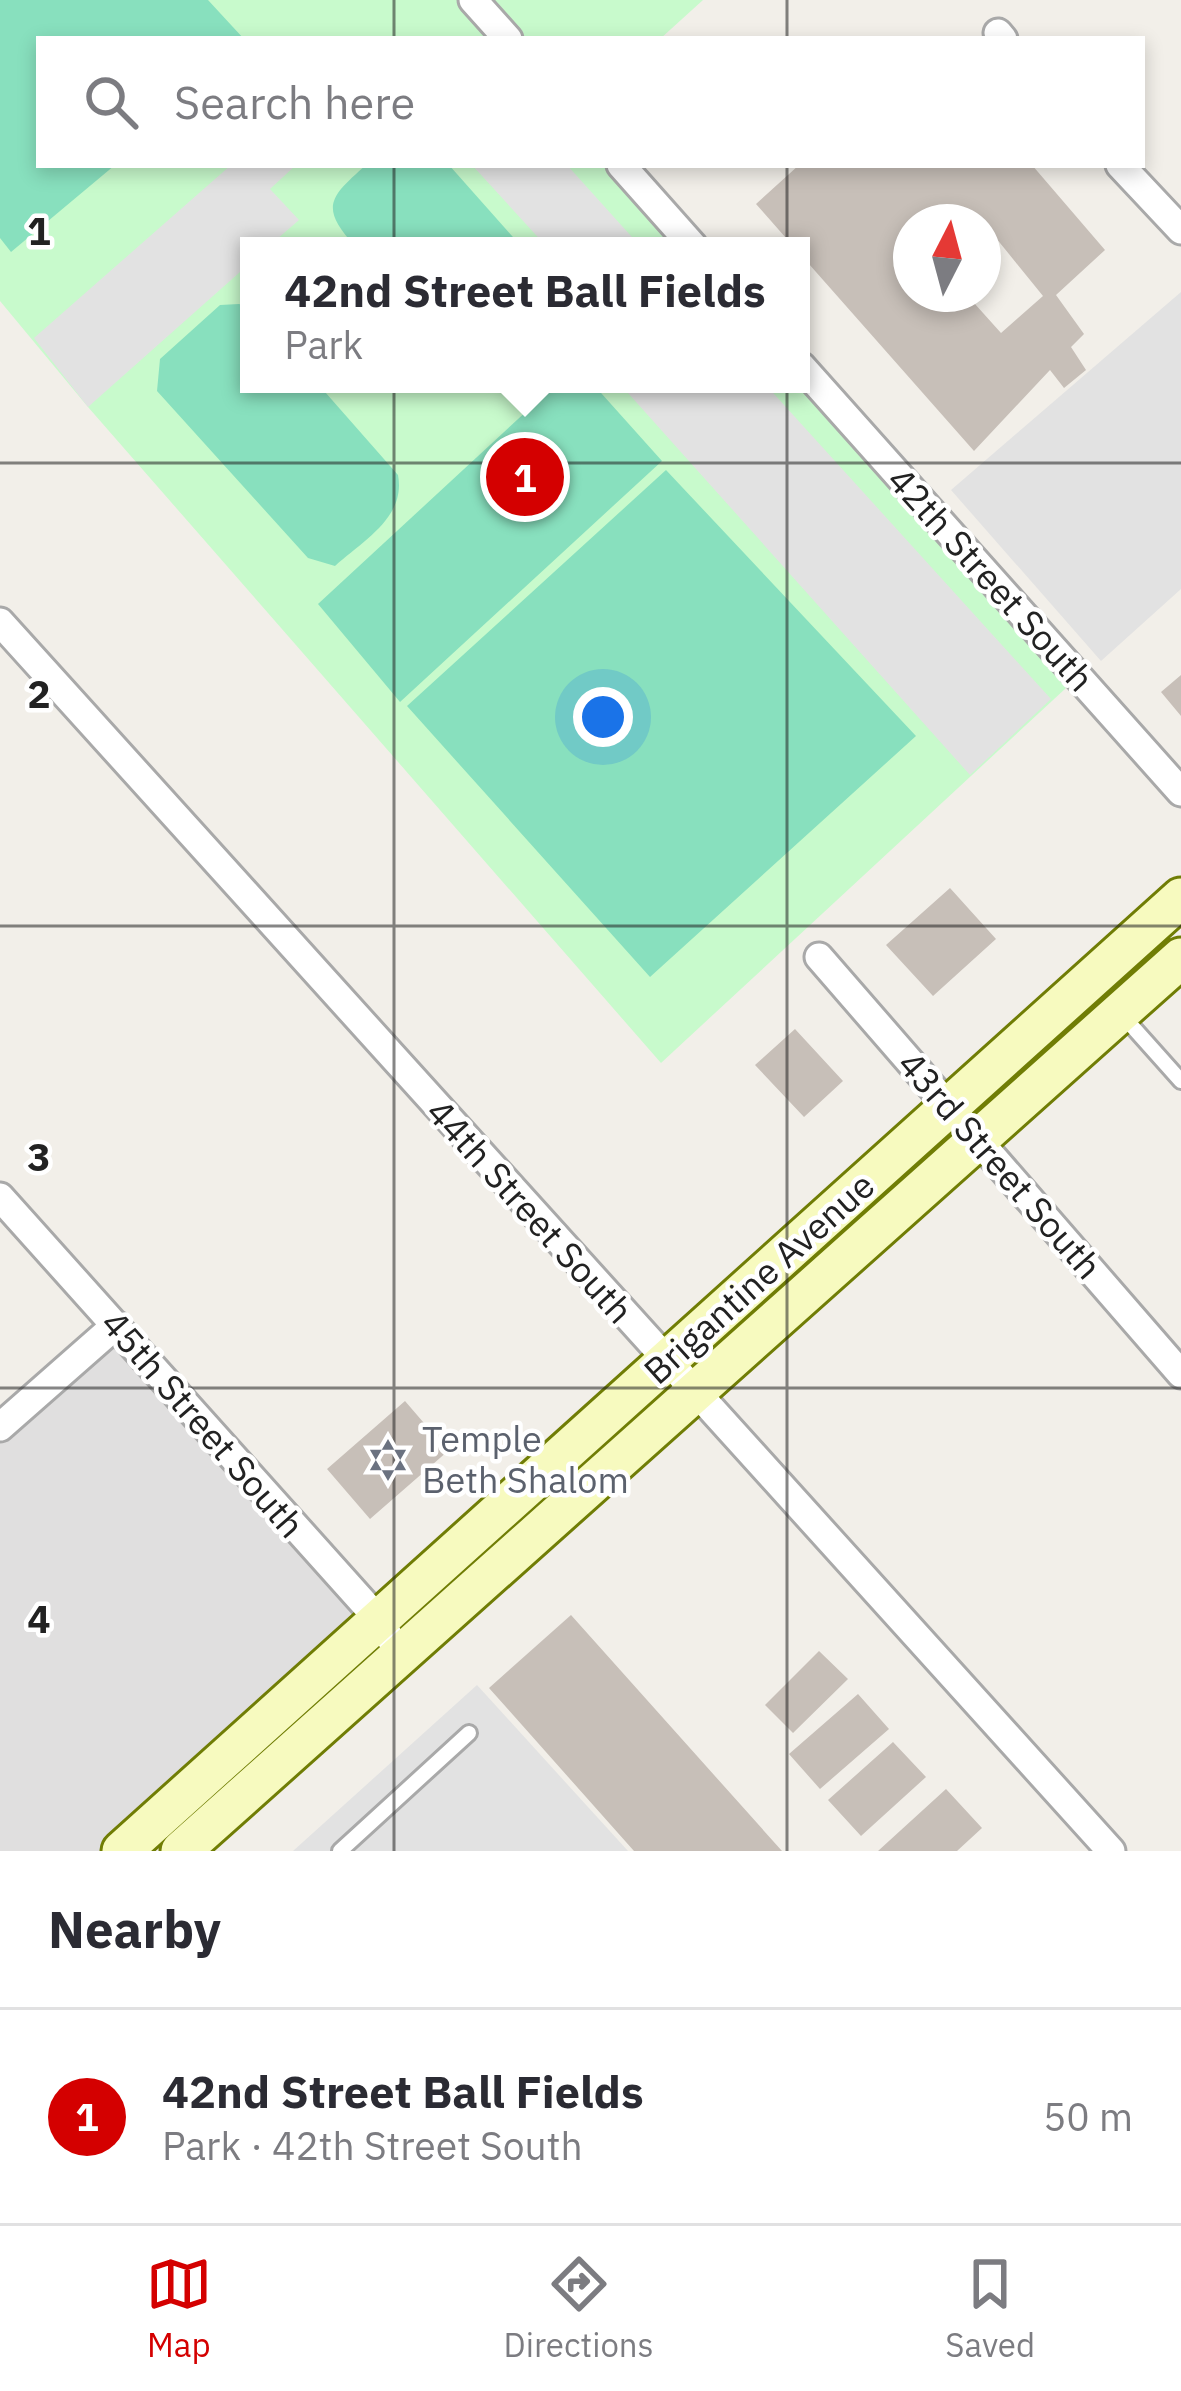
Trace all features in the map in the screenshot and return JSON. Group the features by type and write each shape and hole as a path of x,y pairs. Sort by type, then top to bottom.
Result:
{"main road":[{"name":"Brigantine Avenue","path":"122,1851 1181,898"},
{"name":"Brigantine Avenue","path":"181,1851 1181,958"}],"street":[{"path":"473,0 505,36"},
{"path":"624,168 686,237"},
{"path":"1123,168 1181,230"},
{"name":"42th Street South","path":"810,376 1181,792"},
{"name":"44th Street South","path":"0,622 1111,1851"},
{"name":"43rd Street South","path":"819,957 1181,1374"},
{"name":"45th Street South","path":"0,1196 379,1620 400,1654"},
{"path":"0,1427 116,1324"}],"lane":[{"path":"1120,1012 1181,1081"},
{"path":"340,1851 470,1733"}],"shaded area":[{"path":"228,168 293,168 270,189 299,220 279,237 240,237 240,272 88,407 34,338"},
{"path":"475,168 570,168 632,237 538,237"},
{"path":"1181,292 1181,589 1101,661 951,490"},
{"path":"628,393 773,393 1051,699 970,775"},
{"path":"116,1325 379,1620 119,1851 0,1851 0,1427"},
{"path":"477,1685 628,1851 293,1851"}],"green space":[{"path":"0,0 703,0 663,36 36,36 36,168 624,168 685,237 240,237 240,393 810,393 1079,676 661,1063 0,301"},
{"path":"0,0 208,0 241,36 36,36 36,168 111,168 11,252 0,238"},
{"path":"363,168 452,168 513,237 347,237 333,212 344,186"},
{"path":"240,304 240,393 326,393 398,475 399,490 389,515 335,566 308,558 157,391 160,359 220,305"},
{"path":"546,393 601,393 662,461 400,702 318,604"},
{"path":"666,470 916,736 650,977 407,706"}],"building":[{"path":"796,168 1035,168 1105,250 1056,295 1084,334 1071,347 1086,370 1064,388 1050,370 974,451 810,265 810,237 785,237 756,204"},
{"path":"1181,675 1181,716 1161,692"},
{"path":"950,888 996,939 933,996 886,945"},
{"path":"795,1029 843,1081 804,1117 755,1065"},
{"name":"Temple Beth Shalom","path":"405,1401 448,1451 370,1519 327,1469"},
{"path":"571,1615 782,1851 634,1851 489,1688"},
{"path":"819,1651 848,1679 793,1733 765,1705"},
{"path":"858,1694 889,1729 820,1789 789,1754"},
{"path":"893,1742 926,1777 861,1836 828,1800"},
{"path":"946,1789 982,1828 957,1851 878,1851"}],"place":[{"name":"42nd Street Ball Fields","path":"525,477"},
{"name":"Temple Beth Shalom","path":"388,1460"}]}
